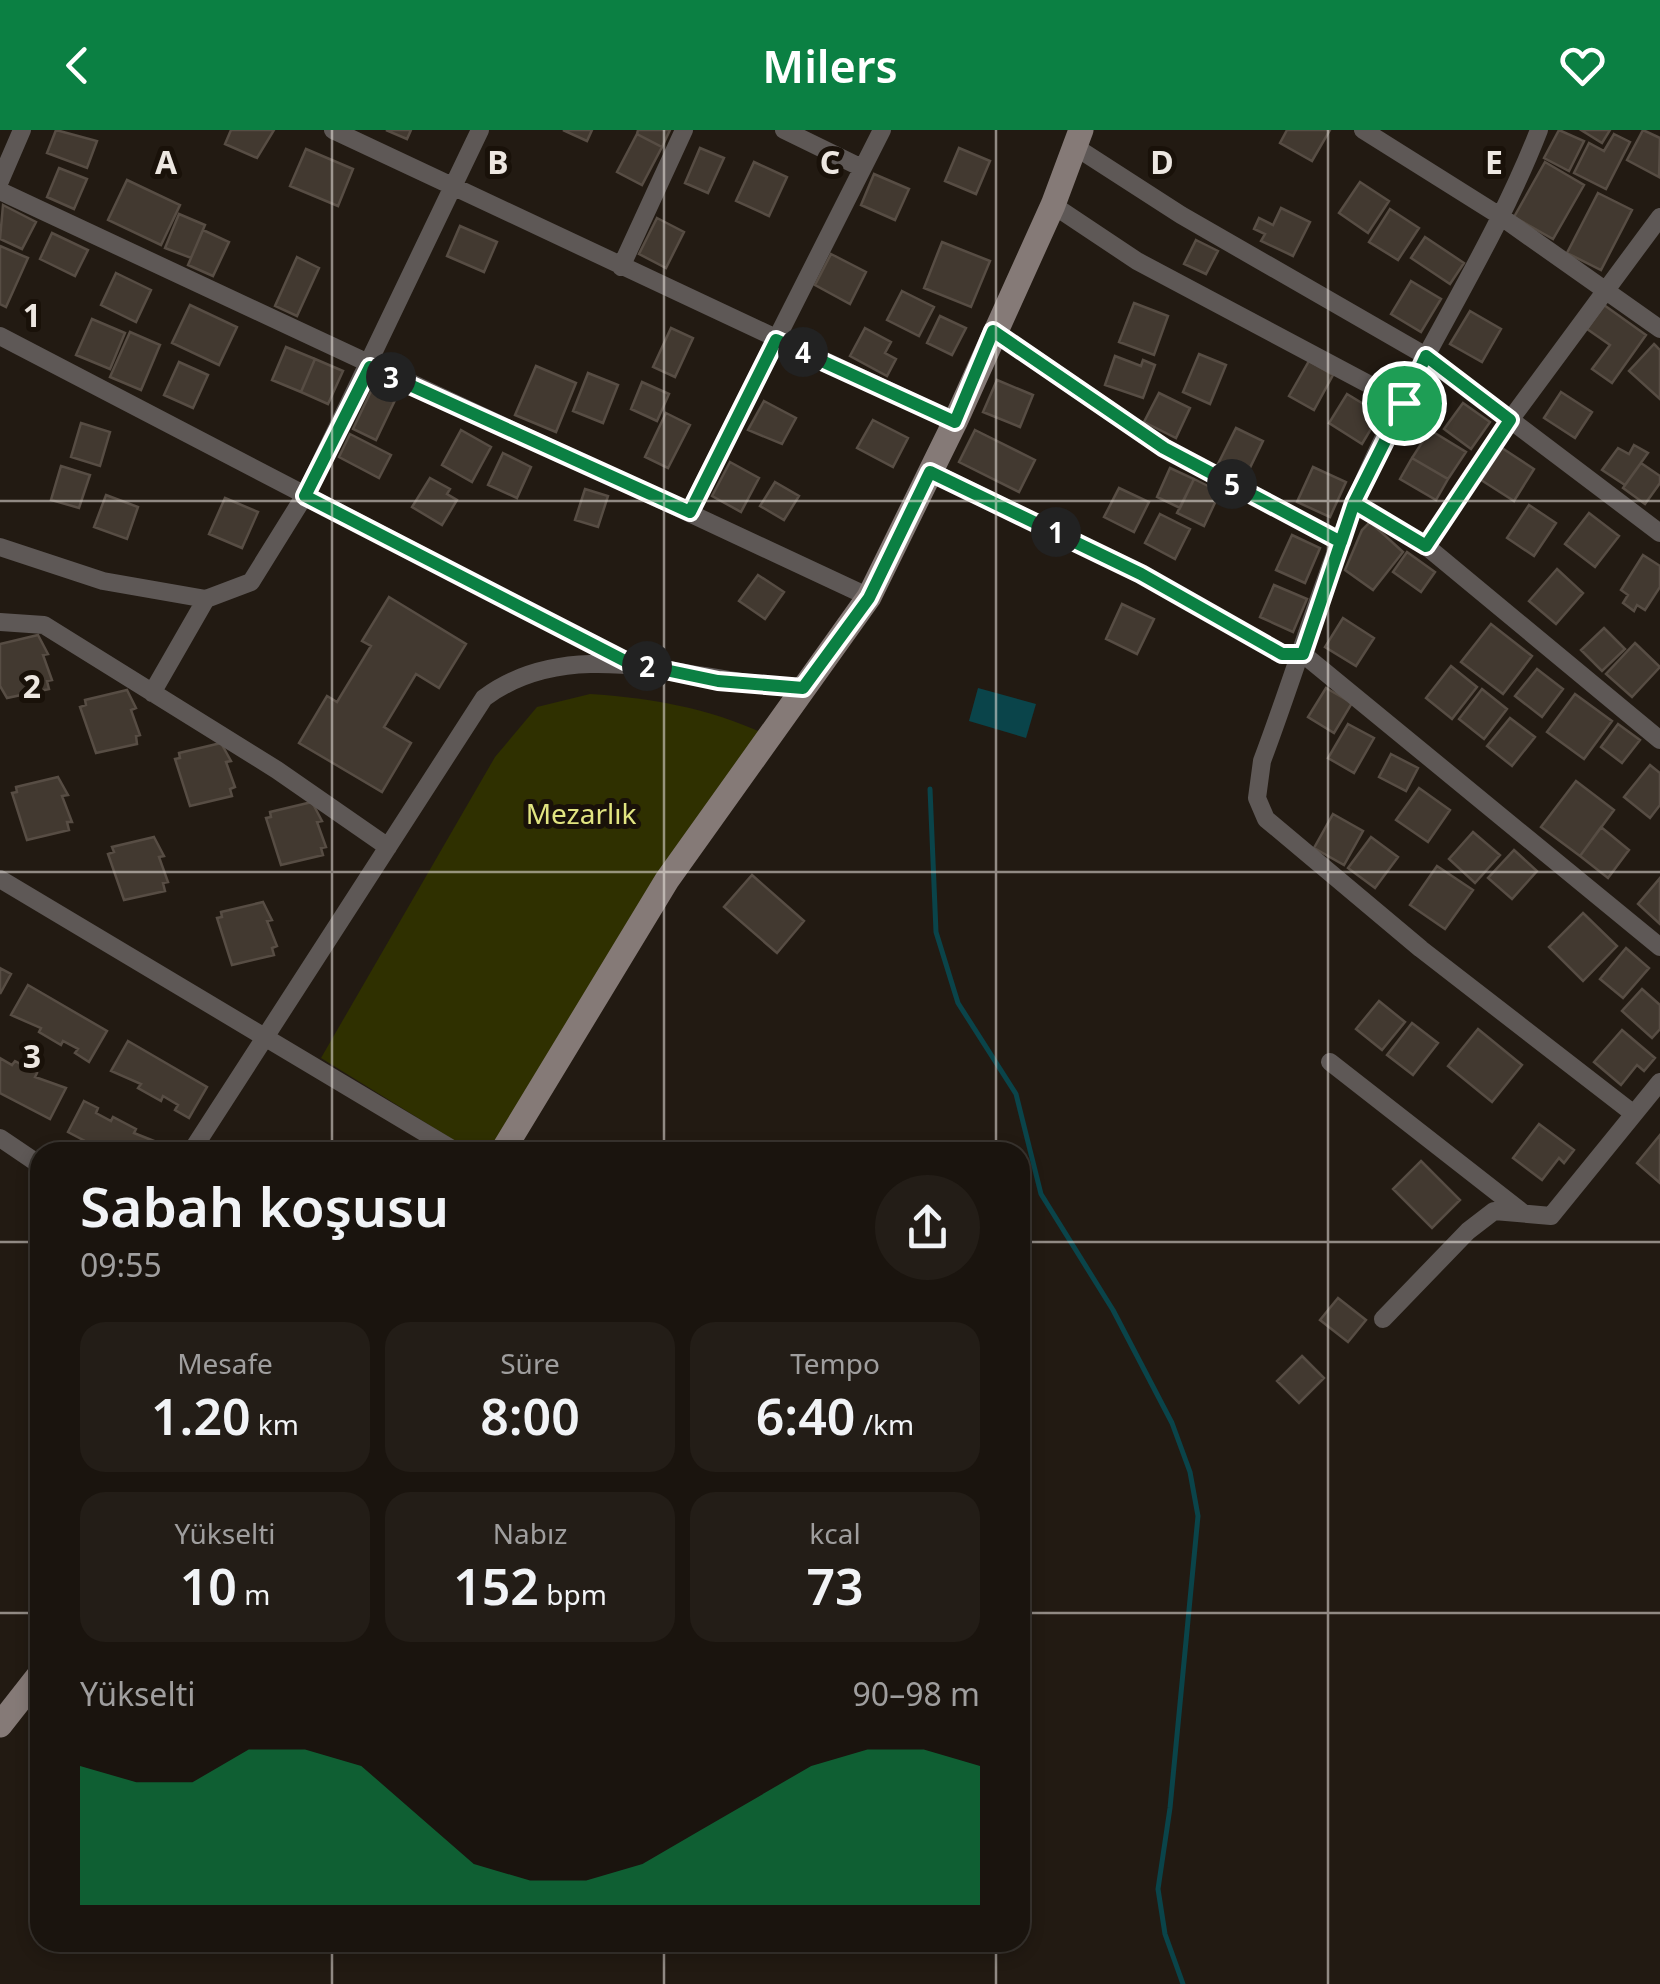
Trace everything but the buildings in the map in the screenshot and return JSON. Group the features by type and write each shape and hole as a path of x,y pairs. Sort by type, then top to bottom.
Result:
{"street":[{"path":"0,181 22,130"},
{"path":"333,130 955,422"},
{"path":"0,547 102,581 206,599 251,582 305,496 480,130"},
{"path":"621,267 684,130"},
{"path":"784,130 862,168"},
{"path":"690,512 882,130"},
{"path":"1364,130 1500,216 1660,329"},
{"path":"1540,130 1354,503 1262,761 1257,798 1266,820 1421,950 1634,1114"},
{"path":"508,1142 667,880 869,598 955,422 1053,205 1077,138 1181,215 1426,356 1660,533"},
{"path":"0,192 869,598"},
{"path":"1053,205 1137,261 1404,403"},
{"path":"1426,546 1510,420 1660,216"},
{"path":"993,331 1164,448 1341,542"},
{"path":"0,336 627,662 718,681 803,688"},
{"path":"930,472 1141,574 1282,654 1303,654 1660,947"},
{"path":"1354,503 1426,546 1660,740"},
{"path":"152,693 206,599"},
{"path":"0,622 44,624 277,770 388,847"},
{"path":"198,1142 484,698 510,678 627,662"},
{"path":"0,879 440,1142"},
{"path":"1330,1062 1523,1212"},
{"path":"1383,1318 1468,1231 1494,1212 1552,1216 1657,1090"},
{"path":"0,1138 30,1158"},
{"path":"0,1725 30,1687"}],"green space":[{"name":"Mezarlık","path":"590,694 635,698 722,717 765,734 499,1142 457,1142 321,1058 495,757 537,707"}],"water":[{"path":"978,688 1036,704 1026,738 969,721"}],"waterway":[{"path":"930,789 936,932 958,1003 1016,1094 1028,1142"},
{"path":"1030,1150 1041,1194 1113,1310 1172,1423 1190,1472 1198,1516 1170,1808 1158,1889 1165,1934 1183,1984"}],"route":[{"path":"1404,403 1354,503 1341,542 1303,654 1282,654 1141,574 930,472 869,598 803,688 718,681 627,662 305,496 370,367 690,512 776,340 955,422 993,331 1164,448 1341,542 1354,503 1426,546 1510,420 1426,356 1404,403"}]}
